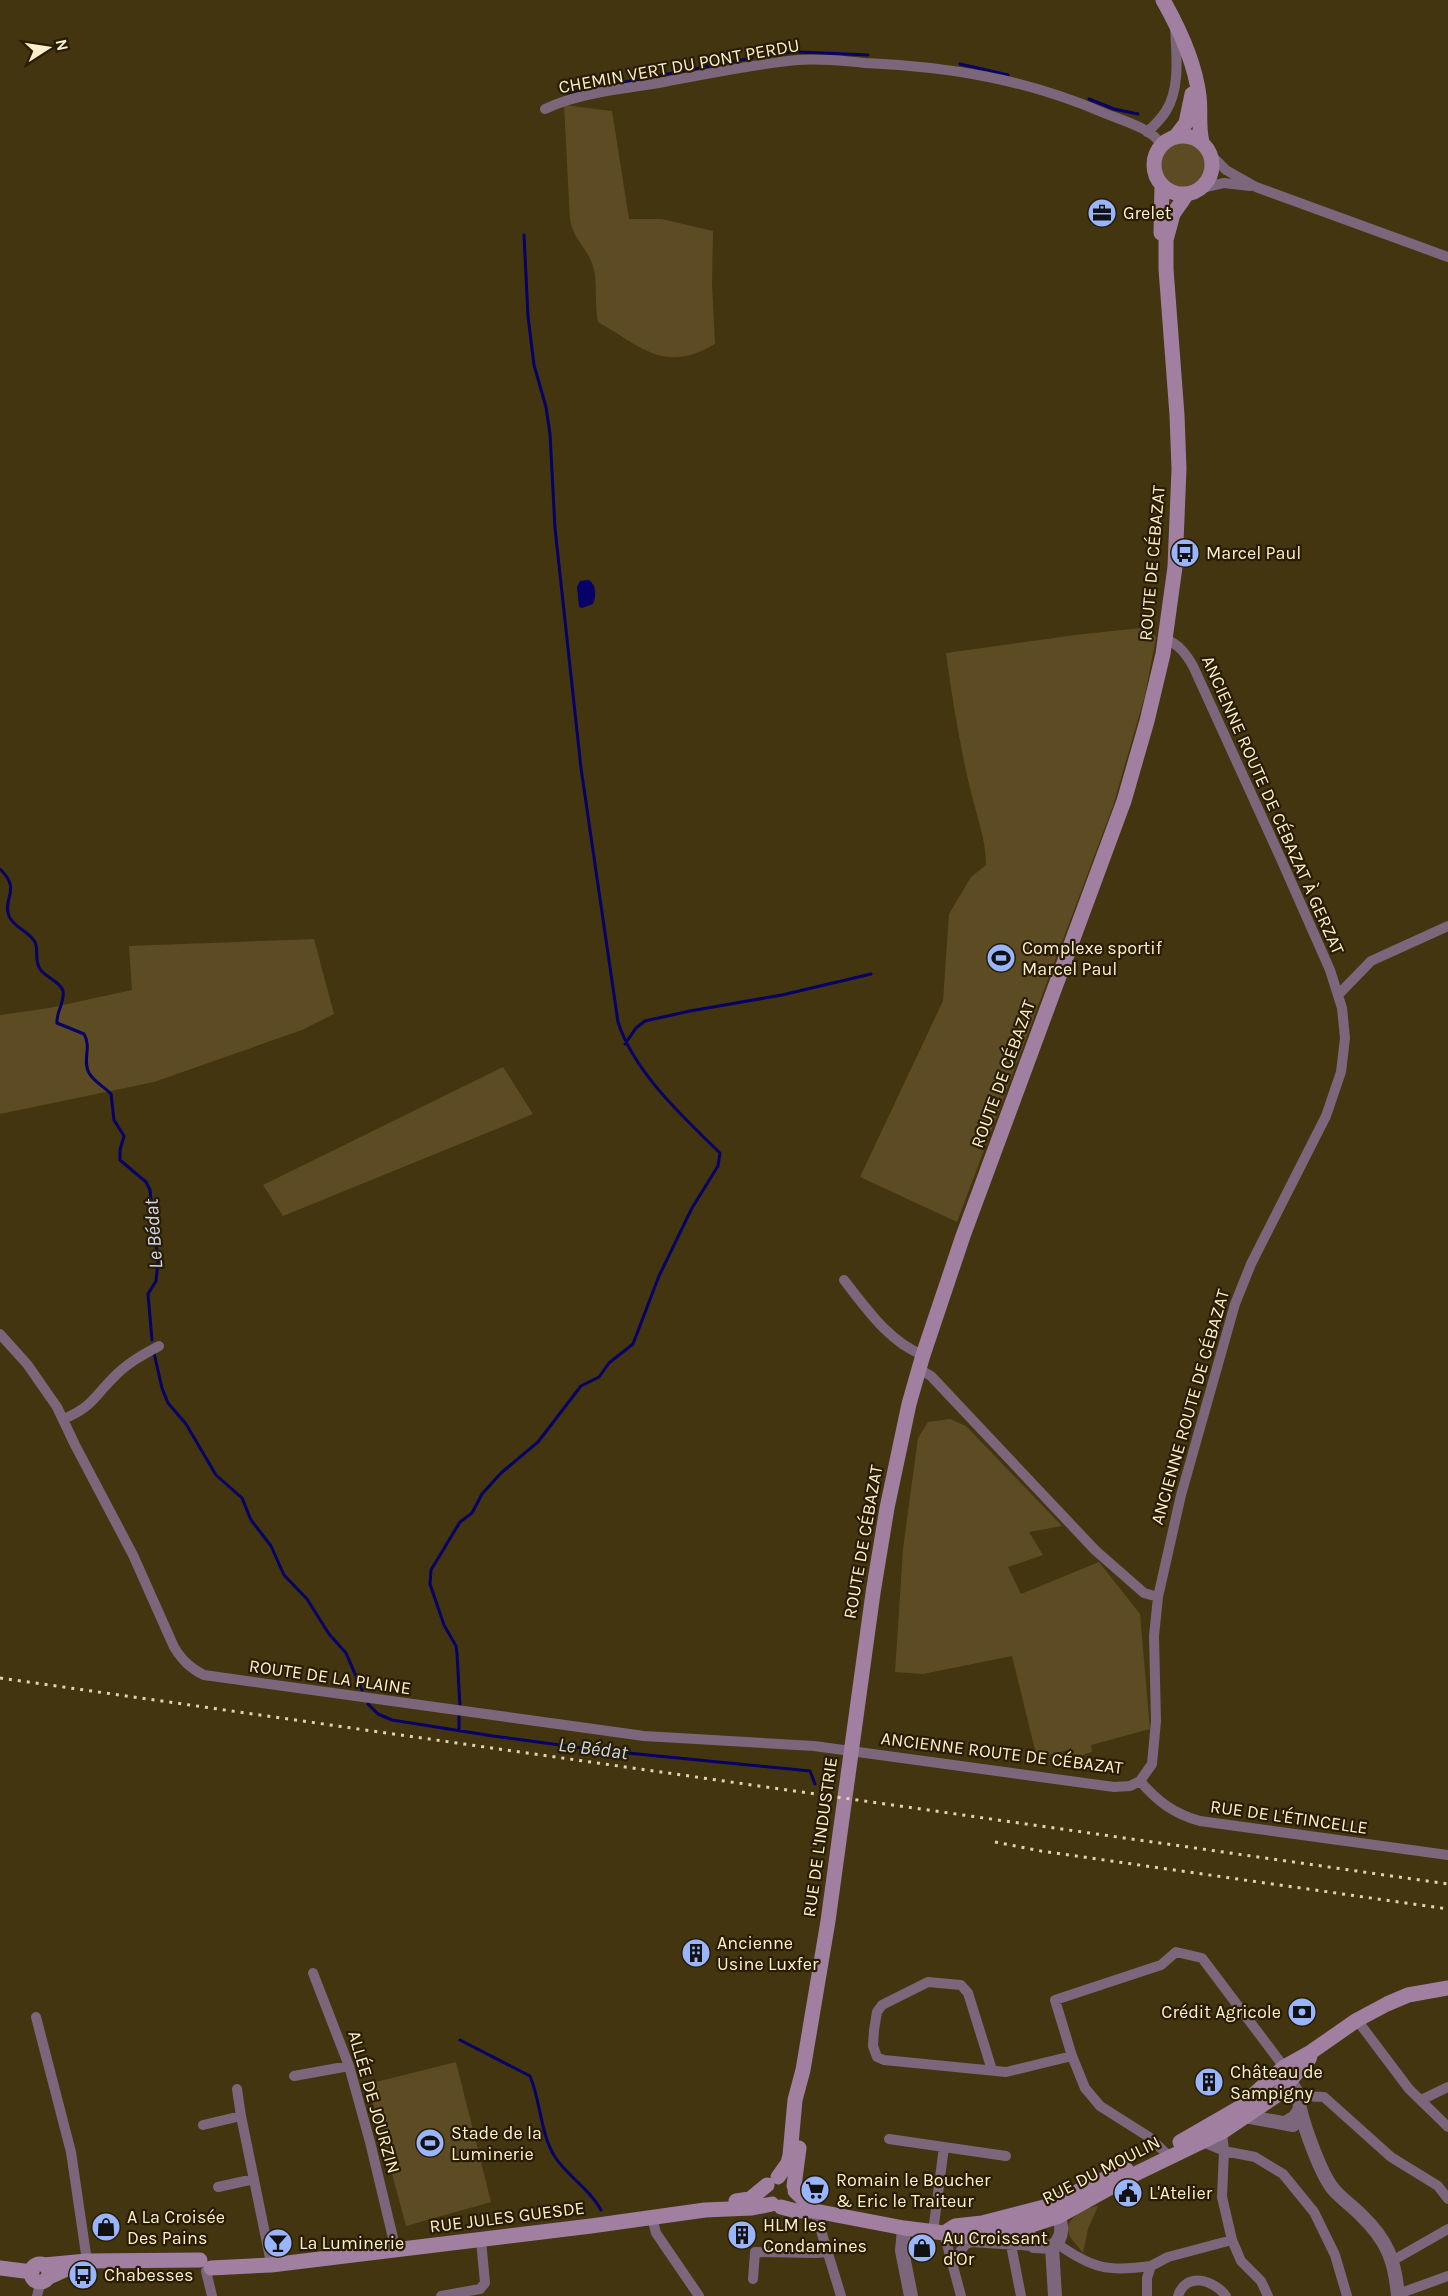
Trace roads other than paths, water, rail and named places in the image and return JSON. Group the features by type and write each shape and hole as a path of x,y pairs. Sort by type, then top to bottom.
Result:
{"main road":[{"path":"1163,0 1185,42 1191,64 1199,97 1199,124 1211,173 1194,191 1169,191 1156,176 1155,154 1161,145 1176,136 1186,123 1191,105 1191,64"},
{"path":"1176,136 1185,135 1206,148"},
{"name":"ROUTE DE CÉBAZAT","path":"1162,185 1161,241 1166,269"},
{"name":"ROUTE DE CÉBAZAT","path":"851,1750 886,1508 921,1362 963,1236 1124,801 1147,721 1166,639 1175,567 1179,469 1166,240 1173,214 1194,191"},
{"name":"RUE DE L'INDUSTRIE","path":"772,2181 789,2160 795,2100 803,2070 851,1750"},
{"path":"1231,2122 1239,2108 1278,2072 1357,2020 1407,1995 1448,1988"},
{"path":"1231,2122 1263,2113 1309,2059 1311,2052"},
{"name":"RUE DE L'INDUSTRIE","path":"795,2188 803,2100 803,2070"},
{"name":"RUE DU MOULIN","path":"776,2206 938,2232 955,2237 998,2234 1044,2207 1166,2154 1231,2122"},
{"name":"RUE DU MOULIN","path":"938,2232 955,2226 1059,2216 1166,2154 1203,2142 1231,2122"},
{"path":"795,2188 793,2200 776,2206 766,2196 772,2181 787,2179 795,2188 815,2211"},
{"name":"RUE JULES GUESDE","path":"40,2278 87,2261 206,2266 591,2220 704,2203 740,2201 750,2199 772,2181"},
{"name":"RUE JULES GUESDE","path":"40,2278 67,2269 271,2265 652,2217 776,2206"},
{"path":"0,2268 40,2278"}],"street":[{"path":"1147,132 1167,110 1174,90 1176,64 1174,20"},
{"name":"CHEMIN VERT DU PONT PERDU","path":"545,109 562,101 613,91 760,65 822,59 952,69 1015,81 1084,104 1147,132 1161,145"},
{"path":"1206,148 1226,170 1256,188"},
{"path":"1194,191 1224,183 1256,188 1448,257"},
{"name":"ANCIENNE ROUTE DE CÉBAZAT À GERZAT","path":"1166,639 1176,644 1184,652 1193,666 1330,970 1338,995"},
{"path":"1338,995 1371,960 1448,926"},
{"name":"ANCIENNE ROUTE DE CÉBAZAT","path":"851,1750 1114,1787 1130,1786 1140,1781 1152,1764 1154,1636 1158,1597 1180,1495 1235,1304 1251,1263 1326,1116 1339,1080 1345,1038 1338,995"},
{"path":"844,1280 866,1308 907,1347 938,1384 1095,1550 1144,1593 1158,1597"},
{"name":"ROUTE DE LA PLAINE","path":"0,1334 47,1390 133,1555 174,1647 181,1659 204,1675 644,1736 736,1740 851,1750"},
{"path":"64,1419 90,1405 119,1372 135,1359 159,1346"},
{"name":"RUE DE L'ÉTINCELLE","path":"1140,1781 1152,1796 1167,1808 1200,1821 1448,1855"},
{"path":"1166,2154 1136,2127 1100,2106 1084,2088 1055,2000 1161,1965 1176,1952 1202,1958 1278,2072 1290,2081 1300,2103 1307,2134 1331,2186 1382,2238 1389,2249 1398,2295 1448,2276"},
{"name":"ALLÉE DE JOURZIN","path":"313,1973 349,2066 394,2242"},
{"path":"992,2070 968,1993 961,1985 928,1982 882,2005 877,2012 873,2046 877,2057 884,2060 1006,2072 1072,2056"},
{"path":"36,2017 71,2152 87,2261"},
{"path":"1357,2020 1409,2089 1448,2127"},
{"path":"294,2076 349,2066"},
{"path":"1421,2100 1448,2087"},
{"path":"237,2089 270,2258"},
{"path":"1259,2091 1263,2113 1287,2122 1307,2134"},
{"path":"1300,2103 1324,2097 1391,2157 1438,2186 1448,2199"},
{"path":"1287,2122 1294,2117 1300,2103"},
{"path":"202,2125 241,2116"},
{"path":"1231,2122 1224,2151 1222,2197 1232,2240 1241,2260 1261,2281 1268,2296"},
{"path":"889,2139 1006,2156"},
{"path":"1203,2142 1224,2151 1255,2157 1270,2164 1283,2174 1314,2212 1335,2255 1347,2296"},
{"path":"944,2146 938,2232 952,2262 962,2296"},
{"path":"218,2187 254,2179"},
{"path":"1044,2207 1059,2216 1062,2227 1054,2245 1055,2296"},
{"path":"815,2211 841,2296"},
{"path":"652,2217 656,2234 699,2296"},
{"path":"1027,2219 1034,2246"},
{"path":"904,2228 902,2251 911,2296"},
{"path":"1392,2261 1448,2229"},
{"path":"998,2234 1011,2245 1021,2296"},
{"path":"441,2296 480,2289 485,2283 481,2240"},
{"path":"952,2262 970,2242 1054,2245 1089,2264 1102,2268 1128,2270 1151,2266 1168,2257 1232,2240"},
{"path":"753,2279 755,2252 827,2252"},
{"path":"206,2266 212,2296"},
{"path":"1147,2296 1147,2278 1151,2266"},
{"path":"1179,2296 1183,2286 1192,2281 1202,2280 1213,2283 1226,2296"}],"waterway":[{"path":"758,57 792,52"},
{"path":"799,52 868,55"},
{"path":"567,93 752,58"},
{"path":"960,64 1008,75"},
{"path":"1089,99 1114,109 1138,114"},
{"path":"460,1707 456,1646 444,1625 430,1584 431,1570 460,1522 472,1513 482,1494 501,1473 538,1442 581,1386 599,1377 609,1363 633,1344 659,1276 692,1208 718,1166 720,1153 661,1093 635,1058 618,1022 581,768 555,528 550,434 546,407 534,365 528,316 524,235"},
{"name":"Le Bédat","path":"0,869 10,883 8,910 11,920 35,942 40,969 63,991 57,1023 84,1034 87,1044 86,1064 89,1073 111,1094 114,1120 124,1136 120,1160 146,1182 150,1190 158,1262 156,1281 148,1294 152,1340"},
{"path":"625,1044 636,1028 645,1021 782,995 871,974"},
{"name":"Le Bédat","path":"154,1353 168,1403 186,1424 216,1475 242,1498 251,1520 271,1546 284,1575 307,1599 329,1634 346,1653 362,1690"},
{"name":"Le Bédat","path":"368,1704 378,1714 392,1720 493,1736 597,1750 810,1771 815,1784"},
{"path":"459,1716 459,1731"},
{"path":"460,2040 530,2076 550,2148 566,2171 591,2195 601,2210"}],"railway":[{"path":"0,1678 1448,1884"},
{"path":"995,1842 1041,1851 1448,1909"}],"place":[{"name":"Grelet","path":"1102,213"},
{"name":"Marcel Paul","path":"1185,553"},
{"name":"Complexe sportif Marcel Paul","path":"1001,958"},
{"name":"Ancienne Usine Luxfer","path":"696,1953"},
{"name":"Crédit Agricole","path":"1302,2012"},
{"name":"Château de Sampigny","path":"1209,2082"},
{"name":"Stade de la Luminerie","path":"430,2143"},
{"name":"Romain le Boucher & Eric le Traiteur","path":"815,2190"},
{"name":"L'Atelier","path":"1128,2193"},
{"name":"A La Croisée Des Pains","path":"106,2227"},
{"name":"HLM les Condamines","path":"742,2235"},
{"name":"La Luminerie","path":"278,2243"},
{"name":"Au Croissant d'Or","path":"922,2248"},
{"name":"Chabesses","path":"83,2275"}]}
